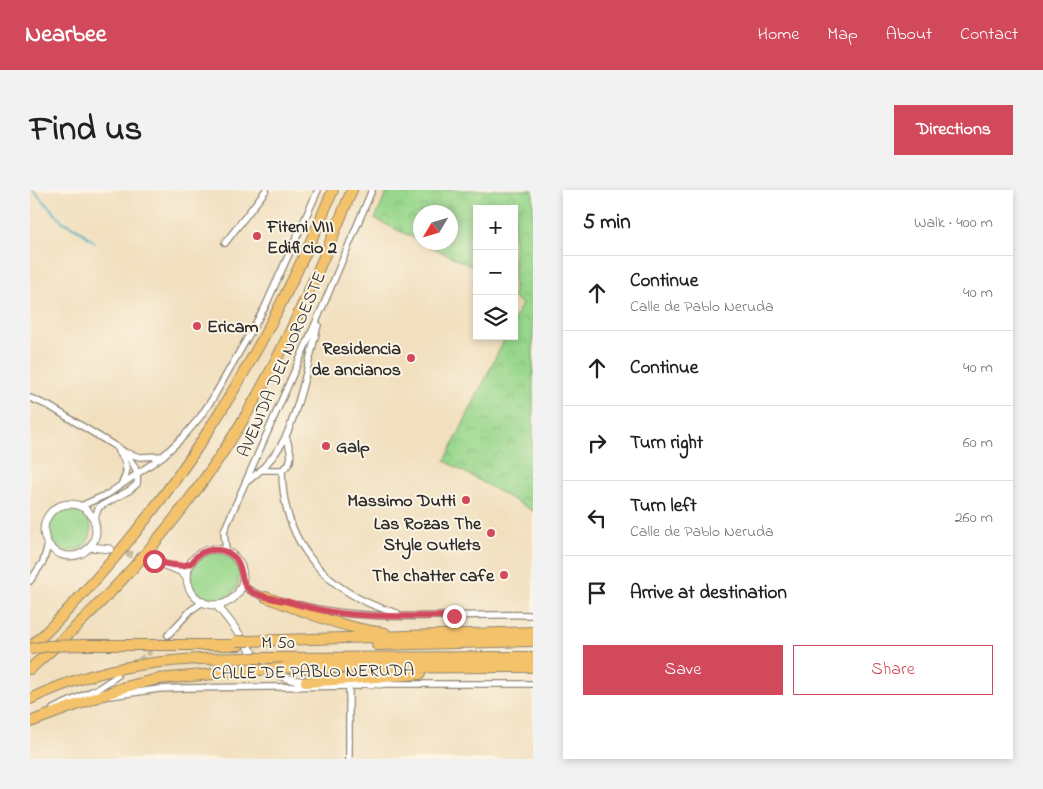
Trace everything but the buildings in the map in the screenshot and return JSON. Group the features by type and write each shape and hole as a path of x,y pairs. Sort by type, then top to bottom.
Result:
{"highway":[{"path":"30,648 53,626 111,562 158,504 196,451 227,403 284,302 333,190"},
{"path":"30,669 73,632 128,574 174,519 223,451 271,371 304,303 352,190"},
{"path":"266,597 329,622 362,630 385,633 488,630 533,632"},
{"path":"251,643 533,632"},
{"path":"30,648 84,645 238,643 394,645 533,641"},
{"name":"M 50","path":"30,699 60,686 120,668 149,662 249,658 533,658"},
{"path":"306,682 533,666"},
{"path":"30,722 125,687 158,679 283,668 514,667"}],"street":[{"path":"225,243 266,190"},
{"path":"81,506 108,494 163,456 184,436 213,398 265,307 318,190"},
{"name":"AVENIDA DEL NOROESTE","path":"226,551 224,531 247,482 372,190"},
{"path":"247,482 262,470 276,454 286,437 323,306"},
{"path":"30,398 49,406 123,452 140,457 163,456"},
{"path":"262,470 282,470 290,463 292,456 286,437"},
{"path":"113,446 122,455 127,467 126,477 121,486"},
{"path":"94,519 99,507 137,484 138,474 132,462 123,452"},
{"path":"282,470 282,485 290,522 307,555 331,581 361,600 376,607 409,616"},
{"path":"72,503 89,511 94,519 96,536 90,547 79,555 65,556 53,550 45,539 43,528 45,520 56,507 72,503"},
{"path":"90,547 110,549 96,536"},
{"path":"30,582 42,564 48,545"},
{"path":"218,549 226,551 240,564 242,573 242,582 235,597 226,603 216,605 202,602 191,592 187,577 190,563 202,552 218,549"},
{"path":"154,561 168,565 187,577"},
{"path":"168,565 190,563"},
{"path":"242,582 252,592 266,597 342,613 409,616 533,615"},
{"path":"168,635 191,610 202,602"},
{"path":"216,605 258,660 283,678 306,682 381,684"},
{"path":"30,718 99,688 118,676"},
{"name":"CALLE DE PABLO NERUDA","path":"94,698 158,689 349,687 381,684 533,684"},
{"path":"349,687 349,759"}],"green space":[{"path":"388,190 533,190 533,511 445,461 504,340 518,340 518,312 522,304 518,301 518,205 473,205 473,267 438,250 458,250 458,205 413,205 413,238 375,219"},
{"path":"70,509 85,515 91,530 85,545 70,551 55,545 49,530 55,515"},
{"path":"215,553 224,555 232,560 237,568 239,577 237,586 232,594 224,599 215,601 206,599 198,594 193,586 191,577 193,568 198,560 206,555"}],"waterway":[{"path":"33,190 63,222 79,230 95,243"}],"tunnel":[{"path":"116,550 154,561"},
{"path":"133,665 168,635"}],"place":[{"name":"Fiteni VIII Edificio 2","path":"257,236"},
{"name":"Ericam","path":"197,326"},
{"name":"Residencia de ancianos","path":"411,358"},
{"name":"Galp","path":"326,446"},
{"name":"Massimo Dutti","path":"466,500"},
{"name":"Las Rozas The Style Outlets","path":"491,533"},
{"name":"The chatter cafe","path":"504,575"}],"route":[{"path":"154,561 168,565 180,565 190,563 202,552 218,549 226,551 240,564 242,582 245,587 252,592 266,597 314,609 342,613 454,616"}]}
